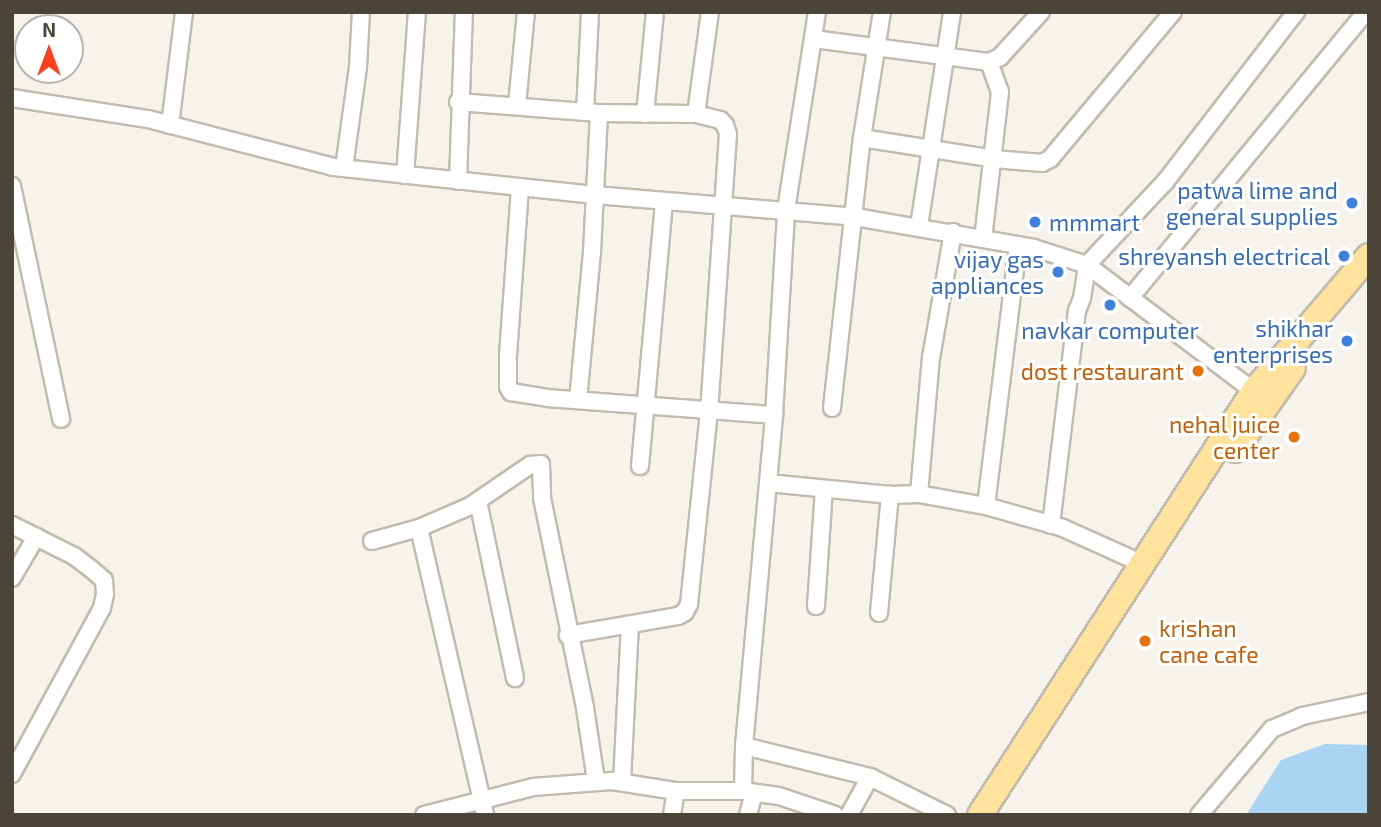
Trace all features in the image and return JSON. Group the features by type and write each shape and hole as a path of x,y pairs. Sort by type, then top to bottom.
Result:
{"main road":[{"path":"980,815 1141,563 1261,396 1369,256"},
{"path":"1000,815 1191,514 1261,396 1369,280"}],"street":[{"path":"170,124 184,12"},
{"path":"344,168 358,67 360,12"},
{"path":"405,175 417,12"},
{"path":"458,181 458,102 464,12"},
{"path":"517,105 526,12"},
{"path":"578,400 592,252 594,195 590,12"},
{"path":"645,114 655,12"},
{"path":"696,114 710,12"},
{"path":"748,815 749,792 744,746 774,415 786,210 817,12"},
{"path":"832,408 862,138 882,12"},
{"path":"919,226 952,12"},
{"path":"814,39 877,50 989,62 1000,57 1041,12"},
{"path":"862,138 994,159 1042,163 1050,159 1173,12"},
{"path":"1051,525 1077,311 1082,298 1087,265 1165,182 1296,12"},
{"path":"1130,298 1366,12"},
{"path":"983,239 1000,92 989,62"},
{"path":"12,98 85,107 170,124 344,168 520,188 855,217 1018,245 1087,265 1261,396"},
{"path":"458,102 592,113 696,114 725,124 727,144 709,411 689,604 685,612 678,616 568,635"},
{"path":"12,186 61,419"},
{"path":"520,188 508,387 511,392 644,407 774,415"},
{"path":"640,466 664,201"},
{"path":"919,494 931,358 953,232"},
{"path":"986,506 1018,245"},
{"path":"372,541 419,528 478,501 530,466 541,464 542,498 596,781"},
{"path":"768,483 890,495 919,494 986,506 1051,525 1141,563"},
{"path":"816,606 824,490"},
{"path":"879,613 890,495"},
{"path":"478,501 516,678"},
{"path":"12,525 90,568 104,580 105,598 12,774"},
{"path":"419,528 485,815"},
{"path":"12,578 36,537"},
{"path":"622,782 630,626"},
{"path":"1199,815 1272,729 1303,716 1369,702"},
{"path":"744,746 870,777 947,815"},
{"path":"849,815 870,777"},
{"path":"424,815 481,798 544,785 596,781 677,790 749,792 779,796 835,815"},
{"path":"672,815 677,790"}],"water":[{"path":"1325,744 1369,745 1369,815 1246,815 1281,760"}],"place":[{"name":"patwa lime and general supplies","path":"1352,203"},
{"name":"mmmart","path":"1035,222"},
{"name":"shreyansh electrical","path":"1344,256"},
{"name":"vijay gas appliances","path":"1058,272"},
{"name":"navkar computer","path":"1110,305"},
{"name":"shikhar enterprises","path":"1347,341"},
{"name":"dost restaurant","path":"1198,371"},
{"name":"nehal juice center","path":"1294,437"},
{"name":"krishan cane cafe","path":"1145,641"}]}
